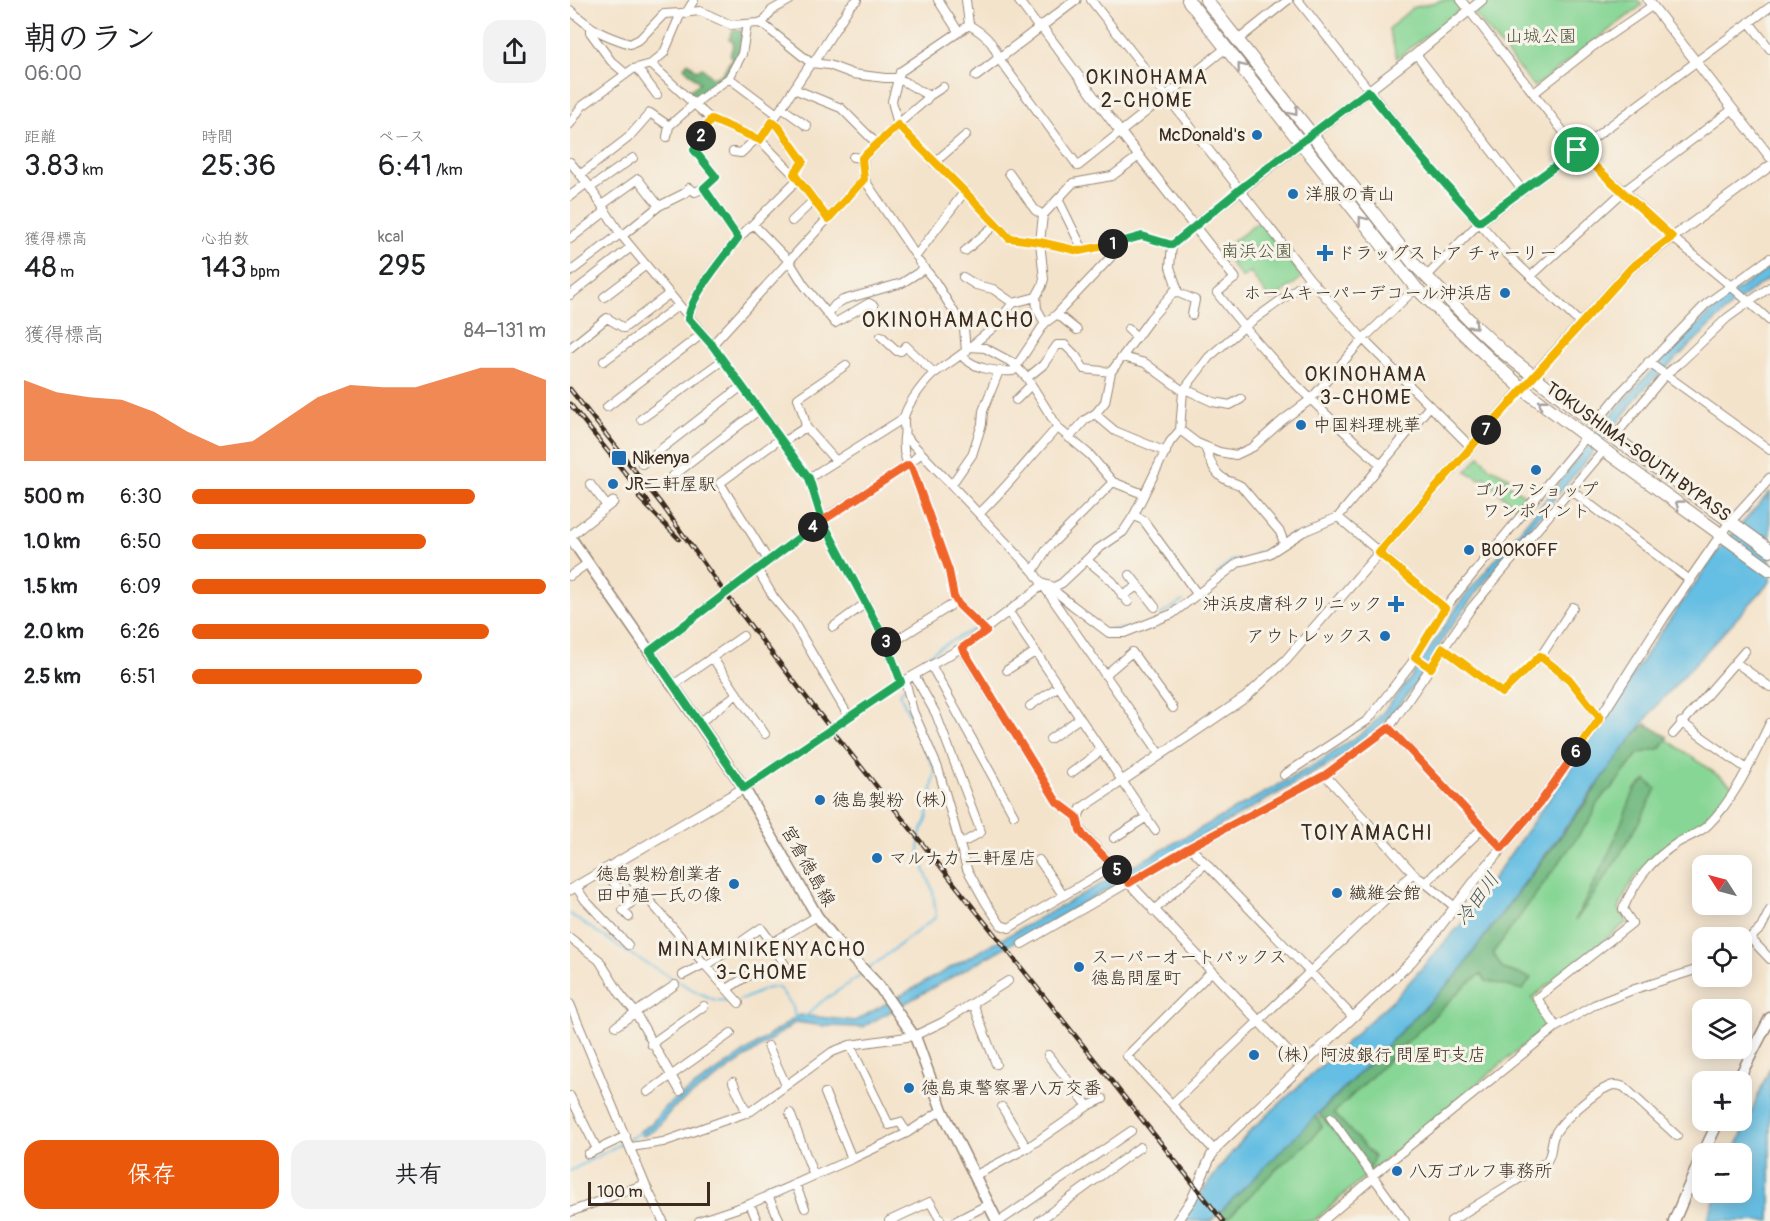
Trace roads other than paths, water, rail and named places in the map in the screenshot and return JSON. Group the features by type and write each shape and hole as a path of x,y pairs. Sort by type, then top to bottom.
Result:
{"highway":[{"name":"TOKUSHIMA-SOUTH BYPASS","path":"1188,0 1416,288 1523,389 1770,570"},
{"name":"TOKUSHIMA-SOUTH BYPASS","path":"1206,0 1414,264 1474,325 1533,376 1597,425 1770,550"}],"main road":[{"name":"宮倉徳島線","path":"570,536 744,788 817,916 837,942 879,986 914,1036 942,1110 999,1221"},
{"path":"1743,1071 1770,1018"},
{"path":"1674,1221 1692,1179"}],"street":[{"path":"570,124 581,106 626,74 651,64 664,53 683,13 694,0"},
{"path":"759,24 772,10 790,0"},
{"path":"733,152 741,153 759,139 850,6 857,0"},
{"path":"938,0 958,31"},
{"path":"966,0 969,24"},
{"path":"1018,0 1235,278 1218,293 1244,327 1310,400 1380,464"},
{"path":"976,76 1076,0"},
{"path":"1091,0 1310,279 1429,407 1472,447"},
{"path":"1238,40 1288,0"},
{"path":"1298,0 1424,160 1479,222 1580,323"},
{"path":"1461,0 1577,150 1672,237 1770,321"},
{"path":"1069,438 1105,402 1111,372 1177,288 1170,267 1172,245 1482,0"},
{"path":"1534,93 1650,3 1770,157"},
{"path":"1426,277 1479,222 1770,7"},
{"path":"570,10 590,28 630,44 640,39 664,14 700,11 731,25 759,24 765,26 812,62 829,65 853,74 898,78 928,96"},
{"path":"1749,22 1770,49"},
{"path":"667,137 669,126 729,78 742,54 747,24"},
{"path":"969,24 900,72 891,101 898,124 1009,238 1083,250 1142,236 1172,245"},
{"path":"969,24 984,33 996,50 999,59 1078,166 1226,48"},
{"path":"590,28 590,32 610,61 626,74"},
{"path":"1416,54 1523,190"},
{"path":"651,64 711,119 759,139 798,178 828,219"},
{"path":"637,68 657,95"},
{"path":"729,78 779,111 807,126"},
{"path":"853,157 862,158 928,96 943,87"},
{"path":"794,89 841,108 877,144"},
{"path":"1531,276 1624,191 1733,109"},
{"path":"580,175 628,138 650,113 669,126"},
{"path":"570,272 659,206 685,193 689,188 695,192 704,188 716,177 694,150 711,119"},
{"path":"772,122 779,127 803,161 798,178 777,206"},
{"path":"934,163 966,135"},
{"path":"1045,323 1037,309 1036,297 1044,279 1040,242 1042,215 1073,183 1112,176 1139,156"},
{"path":"570,196 633,158"},
{"path":"862,158 864,179 916,256 965,191"},
{"path":"570,162 589,186 621,235 669,294 689,313 809,478 822,520 866,603 903,681 913,711 938,768 967,869 1001,926 1009,928 1113,866"},
{"path":"1077,817 1082,808 1246,697 1269,676 1286,660 1533,376 1631,268 1770,166"},
{"path":"1009,173 1035,210 1042,215"},
{"path":"689,313 711,275 738,238 798,178"},
{"path":"570,239 638,179 659,206"},
{"path":"712,345 864,179"},
{"path":"704,188 738,238"},
{"path":"1058,199 1083,250"},
{"path":"792,221 814,200"},
{"path":"753,224 789,261 804,285 835,323 869,303 874,306"},
{"path":"965,251 996,224"},
{"path":"828,314 835,305 843,300 902,283 921,266 934,280 964,328 969,363 999,371 1013,371 1045,323 1057,314 1110,258 1121,242"},
{"path":"570,295 631,247"},
{"path":"1597,425 1620,392 1706,304 1770,258"},
{"path":"604,297 646,265"},
{"path":"963,277 976,285 993,289 1012,303"},
{"path":"1044,584 1054,587 1062,583 1088,561 1098,549 1123,532 1134,515 1170,442 1180,430 1184,390 1209,357 1244,327 1310,279"},
{"path":"1612,436 1665,375 1748,301 1770,287"},
{"path":"1180,430 1205,447 1236,455 1254,447 1310,400 1364,339 1416,288"},
{"path":"1174,291 1195,300 1192,315"},
{"path":"570,348 607,318 624,328 669,294"},
{"path":"986,631 959,605 954,597 949,571 912,468 908,465 903,445 904,415 917,393 934,373 966,351 993,328 1012,303 1036,297"},
{"path":"604,361 680,306"},
{"path":"1057,314 1077,330"},
{"path":"1128,329 1137,337"},
{"path":"607,407 702,333"},
{"path":"881,336 897,351 901,351 906,346 934,373"},
{"path":"1016,400 1057,345 1065,345 1084,369 1111,372"},
{"path":"966,351 985,348 1016,366 1029,381 1059,429 1090,455 1113,482 1143,494"},
{"path":"1123,357 1145,363 1184,390 1213,402 1230,405 1241,399"},
{"path":"641,419 723,360"},
{"path":"1648,362 1770,450"},
{"path":"836,461 806,428 798,398 846,365"},
{"path":"952,484 972,455 982,424 983,411 999,371"},
{"path":"642,464 742,386"},
{"path":"1054,587 1056,592 1109,633 1124,633 1172,614 1231,567 1259,555 1269,554 1284,543 1338,517 1429,407"},
{"path":"665,482 759,410"},
{"path":"1095,414 1115,431 1136,436 1166,452"},
{"path":"809,478 904,418"},
{"path":"768,560 720,483 782,441 806,428"},
{"path":"980,513 1008,486 1055,430 1059,429"},
{"path":"905,436 1034,570 1161,755"},
{"path":"1284,775 1368,720 1415,657 1445,608 1587,438"},
{"path":"1205,447 1218,473 1224,479 1241,486 1280,532 1284,543"},
{"path":"1022,944 1190,847 1325,775 1389,728 1472,607 1571,490 1602,449"},
{"path":"650,651 822,520 908,465 921,453"},
{"path":"1177,1221 1192,1199 1215,1151 1411,962 1539,804 1600,718 1664,617 1770,478"},
{"path":"1034,570 1047,549 1113,482"},
{"path":"570,536 610,504 590,484"},
{"path":"1571,490 1691,581"},
{"path":"1134,515 1143,521 1198,595"},
{"path":"1338,517 1445,608"},
{"path":"1088,561 1112,581 1125,599 1138,586"},
{"path":"570,576 588,563"},
{"path":"757,569 774,598 793,621 849,717"},
{"path":"1130,574 1155,607"},
{"path":"628,945 573,889 744,788 903,681 962,648 1044,584"},
{"path":"833,627 866,603"},
{"path":"887,646 950,606"},
{"path":"1443,648 1502,693 1540,656 1573,607"},
{"path":"1009,612 1155,830"},
{"path":"673,685 743,636"},
{"path":"962,648 1057,802 1077,817 1083,835 1301,1066"},
{"path":"1673,734 1681,722 1745,651"},
{"path":"1007,670 1035,652"},
{"path":"1105,675 1132,652 1173,708"},
{"path":"1540,656 1569,679 1600,718"},
{"path":"712,657 765,734"},
{"path":"1415,657 1431,668"},
{"path":"1735,662 1770,687"},
{"path":"931,665 1014,815"},
{"path":"914,675 936,714 981,832 966,841"},
{"path":"1030,706 1059,686"},
{"path":"699,723 737,694"},
{"path":"1050,739 1080,718"},
{"path":"1681,722 1747,769"},
{"path":"1556,1027 1538,998 1632,923 1623,909 1632,888 1649,865 1677,843 1706,827 1729,802 1770,723"},
{"path":"1389,728 1502,848"},
{"path":"1071,773 1102,750"},
{"path":"1325,775 1413,873 1455,907"},
{"path":"1114,838 1147,817"},
{"path":"1425,883 1483,828"},
{"path":"1190,847 1353,1017"},
{"path":"1039,860 1063,895"},
{"path":"616,862 739,1003"},
{"path":"1153,911 1206,863"},
{"path":"603,870 631,903"},
{"path":"1172,1104 1413,873"},
{"path":"629,917 623,910 643,894"},
{"path":"1752,936 1761,928 1770,909"},
{"path":"772,943 817,916"},
{"path":"683,975 705,965 761,928 788,970"},
{"path":"570,938 599,960 634,1012 680,1090"},
{"path":"1752,940 1770,959"},
{"path":"727,990 760,968"},
{"path":"1323,1221 1373,1177 1556,1027 1593,1005 1692,971"},
{"path":"1211,972 1127,1056 1215,1151"},
{"path":"631,1147 663,1142 747,1113 832,1052 850,1045 914,1036 943,1022 1008,981"},
{"path":"616,1026 675,985"},
{"path":"973,1003 996,1064"},
{"path":"570,1004 645,1184 663,1221"},
{"path":"651,1044 704,1006"},
{"path":"648,1092 731,1033"},
{"path":"850,1045 889,1125 900,1122 907,1133"},
{"path":"768,1046 786,1085"},
{"path":"1048,1055 1089,1106"},
{"path":"733,1082 747,1113"},
{"path":"1451,1221 1546,1162 1550,1157 1553,1137 1559,1127 1596,1094 1609,1086 1624,1087 1677,1136"},
{"path":"825,1093 852,1159"},
{"path":"570,1096 597,1149"},
{"path":"976,1175 1027,1148 1103,1099"},
{"path":"1002,1107 1027,1148"},
{"path":"699,1221 750,1204 852,1159 907,1133 942,1110"},
{"path":"790,1113 814,1176"},
{"path":"1331,1118 1405,1221"},
{"path":"999,1221 1131,1131"},
{"path":"588,1154 626,1136"},
{"path":"1040,1221 1140,1147"},
{"path":"570,1212 645,1184"},
{"path":"795,1184 805,1208"},
{"path":"768,1196 780,1221"},
{"path":"890,1221 930,1203 941,1221"},
{"path":"750,1204 757,1221"},
{"path":"956,1221 989,1204"}],"water":[{"path":"1770,267 1770,277 1730,307 1641,392 1478,590 1448,631 1424,672 1379,728 1333,762 863,1027 825,1026 796,1022 672,1109 656,1129 643,1136 640,1131 651,1124 666,1106 799,1015 855,1021 1316,764 1369,728 1409,680 1464,597 1547,498 1608,419 1666,355 1726,298"},
{"path":"1770,492 1770,582 1656,706 1459,973 1211,1221 1181,1221 1224,1162 1251,1130 1397,996 1462,923 1601,725 1652,645 1718,551"},
{"path":"1770,1067 1770,1221 1707,1221 1713,1203 1752,1203 1752,1143 1738,1143 1743,1131 1752,1131 1752,1110"}],"waterway":[{"path":"1255,554 1263,552 1294,534"},
{"path":"1216,575 1231,561 1238,559"},
{"path":"913,672 940,647 998,615 1021,597"},
{"path":"1160,615 1183,601"},
{"path":"1109,629 1124,629"},
{"path":"867,970 936,917 933,891 919,856 920,834 927,820 935,771 900,694 904,687"},
{"path":"570,914 630,954 695,991 715,1000 734,1001"},
{"path":"805,1017 821,1002 863,974"},
{"path":"739,1000 768,988 778,987 793,1007 795,1018"},
{"path":"629,1139 642,1132"},
{"path":"570,1171 624,1142"}],"railway":[{"path":"570,389 662,505 725,593 831,729 1223,1221"},
{"path":"570,404 649,503"},
{"path":"639,498 679,539"}],"place":[{"name":"McDonald's","path":"1257,135"},
{"name":"洋服の青山","path":"1293,194"},
{"name":"ドラッグストア チャーリー","path":"1325,253"},
{"name":"ホームキーパーデコール沖浜店","path":"1505,293"},
{"name":"中国料理桃華","path":"1301,425"},
{"name":"Nikenya","path":"619,458"},
{"name":"ゴルフショップ ワンポイント","path":"1536,470"},
{"name":"JR二軒屋駅","path":"613,484"},
{"name":"BOOKOFF","path":"1469,550"},
{"name":"沖浜皮膚科クリニック","path":"1396,604"},
{"name":"アウトレックス","path":"1385,636"},
{"name":"徳島製粉（株）","path":"820,800"},
{"name":"マルナカ 二軒屋店","path":"877,858"},
{"name":"徳島製粉創業者 田中殖一氏の像","path":"734,884"},
{"name":"繊維会館","path":"1337,893"},
{"name":"スーパーオートバックス 徳島問屋町","path":"1079,967"},
{"name":"（株）阿波銀行 問屋町支店","path":"1254,1055"},
{"name":"徳島東警察署八万交番","path":"909,1088"},
{"name":"八万ゴルフ事務所","path":"1397,1171"}],"district":[{"name":"OKINOHAMA 2-CHOME","path":"1147,88"},
{"name":"OKINOHAMACHO","path":"948,320"},
{"name":"OKINOHAMA 3-CHOME","path":"1366,386"},
{"name":"TOIYAMACHI","path":"1367,833"},
{"name":"MINAMINIKENYACHO 3-CHOME","path":"762,960"}],"park label":[{"name":"山城公園","path":"1541,36"},
{"name":"南浜公園","path":"1257,251"}],"water label":[{"name":"冷田川","path":"1477,899"}]}
